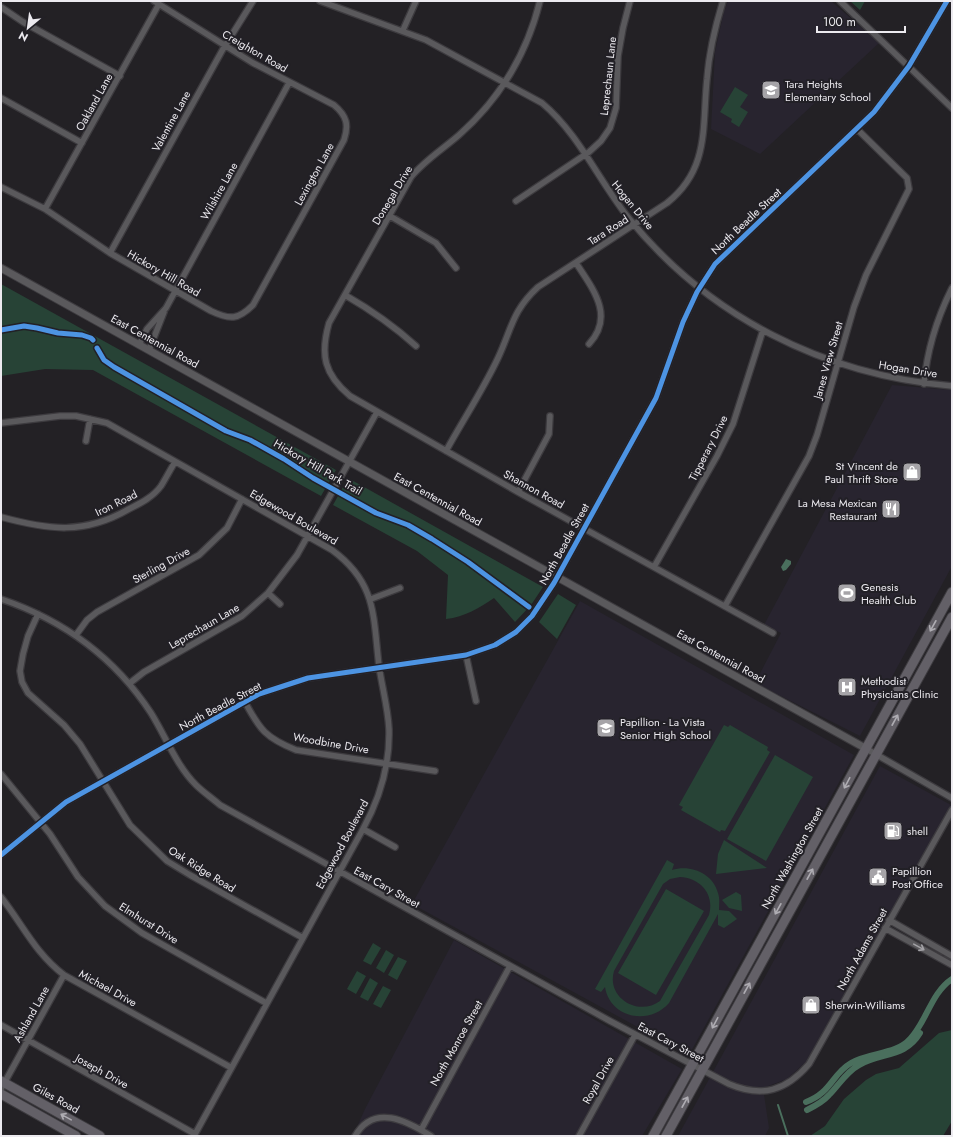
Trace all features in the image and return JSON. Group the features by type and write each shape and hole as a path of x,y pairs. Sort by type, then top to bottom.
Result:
{"main road":[{"name":"North Washington Street","path":"653,1136 952,592"},
{"name":"North Washington Street","path":"666,1136 952,617"},
{"name":"Giles Road","path":"2,1084 100,1136"},
{"path":"1,1094 76,1136"}],"street":[{"name":"Valentine Lane","path":"110,253 225,46 253,1"},
{"name":"Hogan Drive","path":"320,1 352,14 403,30 445,50 542,103 553,112 566,127 612,196 635,225 666,259 699,288 741,317 802,350 837,364 898,380 952,386"},
{"path":"403,30 416,1"},
{"name":"Donegal Drive","path":"350,396 340,387 332,376 326,363 324,340 330,324 411,177 420,167 473,122 505,83 525,46 540,1"},
{"name":"Leprechaun Lane","path":"516,201 584,154 605,136 614,117 618,56 630,1"},
{"name":"Tara Road","path":"446,451 498,359 515,314 524,299 538,287 635,225 672,199 682,188 696,165 703,140 706,81 710,47 723,1"},
{"path":"840,1 952,108"},
{"name":"North Beadle Street","path":"1,855 66,802 260,694 308,678 466,655 496,645 516,632 532,616 557,577 656,398 683,322 699,288 715,264 736,242 874,112 909,66 947,1"},
{"name":"Creighton Road","path":"157,2 225,46 290,83 334,105 345,118"},
{"name":"Oakland Lane","path":"45,209 120,76 157,2"},
{"path":"1,7 23,22 120,76"},
{"name":"Wilshire Lane","path":"149,350 166,308 290,83"},
{"path":"1,98 82,143"},
{"name":"Lexington Lane","path":"291,237 344,140 347,129 345,118"},
{"name":"Janes View Street","path":"725,606 808,456 817,435 854,307 866,275 909,189 907,178 857,128"},
{"name":"Hickory Hill Road","path":"1,187 45,209 110,253 175,291 223,316 233,318 244,314 253,305 291,237"},
{"path":"390,216 436,243 448,256 456,268"},
{"path":"576,263 593,290 600,309 600,330 589,344"},
{"name":"East Centennial Road","path":"1,268 865,748"},
{"path":"924,384 925,370 936,322 952,288"},
{"path":"345,295 370,309 396,328 416,346"},
{"name":"Wilshire Lane","path":"139,344 147,329 166,308"},
{"name":"Tipperary Drive","path":"654,567 717,456 733,424 763,330"},
{"name":"Shannon Road","path":"350,396 518,492 773,633"},
{"name":"Leprechaun Lane","path":"130,684 144,672 242,616 268,593 283,575 308,535 378,412"},
{"name":"Edgewood Boulevard","path":"1,424 60,416 76,416 107,423 308,535 342,557 359,576 371,599 389,729 386,763 382,785 364,829 230,1067 194,1135"},
{"path":"518,492 549,434 550,416"},
{"path":"86,442 90,419"},
{"name":"Iron Road","path":"1,517 38,527 54,528 77,528 100,523 120,514 151,496 161,486 175,462"},
{"name":"Sterling Drive","path":"76,635 87,620 97,612 199,555 227,528 242,498"},
{"path":"371,599 400,588"},
{"path":"268,593 280,604"},
{"name":"East Cary Street","path":"1,599 38,614 76,635 112,664 130,684 152,715 183,768 196,785 220,805 635,1035 692,1065 742,1089 762,1092 779,1088"},
{"name":"Oak Ridge Road","path":"38,614 28,636 23,654 20,671 22,682 28,692 64,725 80,744 130,825 167,861 302,938"},
{"path":"466,655 476,701"},
{"name":"Woodbine Drive","path":"245,702 255,721 266,735 296,750 435,771"},
{"path":"865,748 952,798"},
{"name":"Elmhurst Drive","path":"1,774 40,823 78,877 105,906 122,920 266,1003"},
{"name":"North Adams Street","path":"779,1088 795,1079 809,1064 952,810"},
{"path":"364,829 395,847"},
{"name":"Michael Drive","path":"1,897 31,943 42,956 64,975 230,1067"},
{"path":"889,920 952,956"},
{"path":"885,928 952,965"},
{"name":"North Monroe Street","path":"421,1130 510,966"},
{"name":"Ashland Lane","path":"2,1084 64,975"},
{"name":"Joseph Drive","path":"1,1026 194,1135"},
{"name":"Royal Drive","path":"579,1136 635,1035"},
{"path":"354,1136 367,1122 382,1118 400,1120 431,1136"}],"shaded area":[{"name":"Tara Heights Elementary School","path":"728,1 831,1 879,43 760,154 711,129 715,52 724,11"},
{"path":"850,1 865,1 860,10"},
{"path":"735,87 748,95 740,107 748,112 739,127 731,122 732,119 720,112"},
{"path":"1,284 336,470 321,496 93,370 45,369 1,376"},
{"path":"892,385 952,390 952,566 860,736 755,683 781,633 764,625"},
{"path":"348,478 543,587 531,605 515,622 494,598 466,614 446,619 448,575 417,551 333,505"},
{"path":"786,559 791,561 791,564 786,570 783,571 781,567"},
{"path":"558,594 576,605 557,639 539,622"},
{"path":"580,601 854,755 689,1055 412,904"},
{"path":"724,725 728,727 730,725 768,747 767,750 770,752 725,831 721,830 720,832 681,810 683,807 679,805"},
{"path":"775,755 813,777 766,861 727,839"},
{"path":"880,766 951,805 806,1062 787,1079 763,1088 769,1128 765,1136 678,1136"},
{"path":"724,840 767,868 716,874 718,854"},
{"path":"667,860 674,864 672,870 679,868 693,869 706,875 711,880 719,895 719,910 729,911 737,919 724,928 718,925 718,914 669,1003 661,1010 651,1015 631,1015 622,1012 614,1006 608,998 605,987 601,992 595,989","holes":["680,877 687,878 700,884 708,894 710,900 709,915 660,1001 643,1007 634,1006 620,997 615,989 613,981 614,971 663,884 670,879"]},
{"path":"666,889 704,911 656,995 618,973"},
{"path":"736,892 741,895 742,911 729,908 722,900"},
{"path":"454,940 682,1069 642,1136 353,1136 365,1109"},
{"path":"373,943 381,948 371,965 363,961"},
{"path":"386,950 394,955 384,973 376,968"},
{"path":"398,957 407,961 397,980 388,975"},
{"path":"357,971 366,976 356,994 347,989"},
{"path":"370,978 378,983 368,1001 360,997"},
{"path":"383,986 391,990 381,1008 373,1004"},
{"path":"952,1030 952,1121 943,1136 810,1136 825,1126 844,1099 866,1080 876,1074 899,1068 939,1033"}],"waterway":[{"path":"806,1102 821,1094 839,1072 851,1063 858,1059 890,1051 904,1044 910,1039 921,1024 934,999 952,979"},
{"path":"807,1110 824,1100 854,1068 876,1058 900,1051 914,1041 920,1033"},
{"path":"778,1105 788,1136"}],"cycle path":[{"path":"1,855 66,802 259,694 308,678 466,655 495,645 516,632 532,616 554,583 656,398 683,322 697,292 715,264 874,112 909,66 947,1"},
{"path":"1,330 24,326 58,333 82,335 93,340"},
{"name":"Hickory Hill Park Trail","path":"97,348 104,360 114,367 226,431 250,440 284,459 313,478 376,513 408,525 432,539 468,562 529,607"}],"place":[{"name":"Tara Heights Elementary School","path":"771,90"},
{"name":"St Vincent de Paul Thrift Store","path":"912,472"},
{"name":"La Mesa Mexican Restaurant","path":"891,509"},
{"name":"Genesis Health Club","path":"847,593"},
{"name":"Methodist Physicians Clinic","path":"847,687"},
{"name":"Papillion - La Vista Senior High School","path":"606,728"},
{"name":"shell","path":"893,831"},
{"name":"Papillion Post Office","path":"878,877"},
{"name":"Sherwin-Williams","path":"811,1005"}]}
